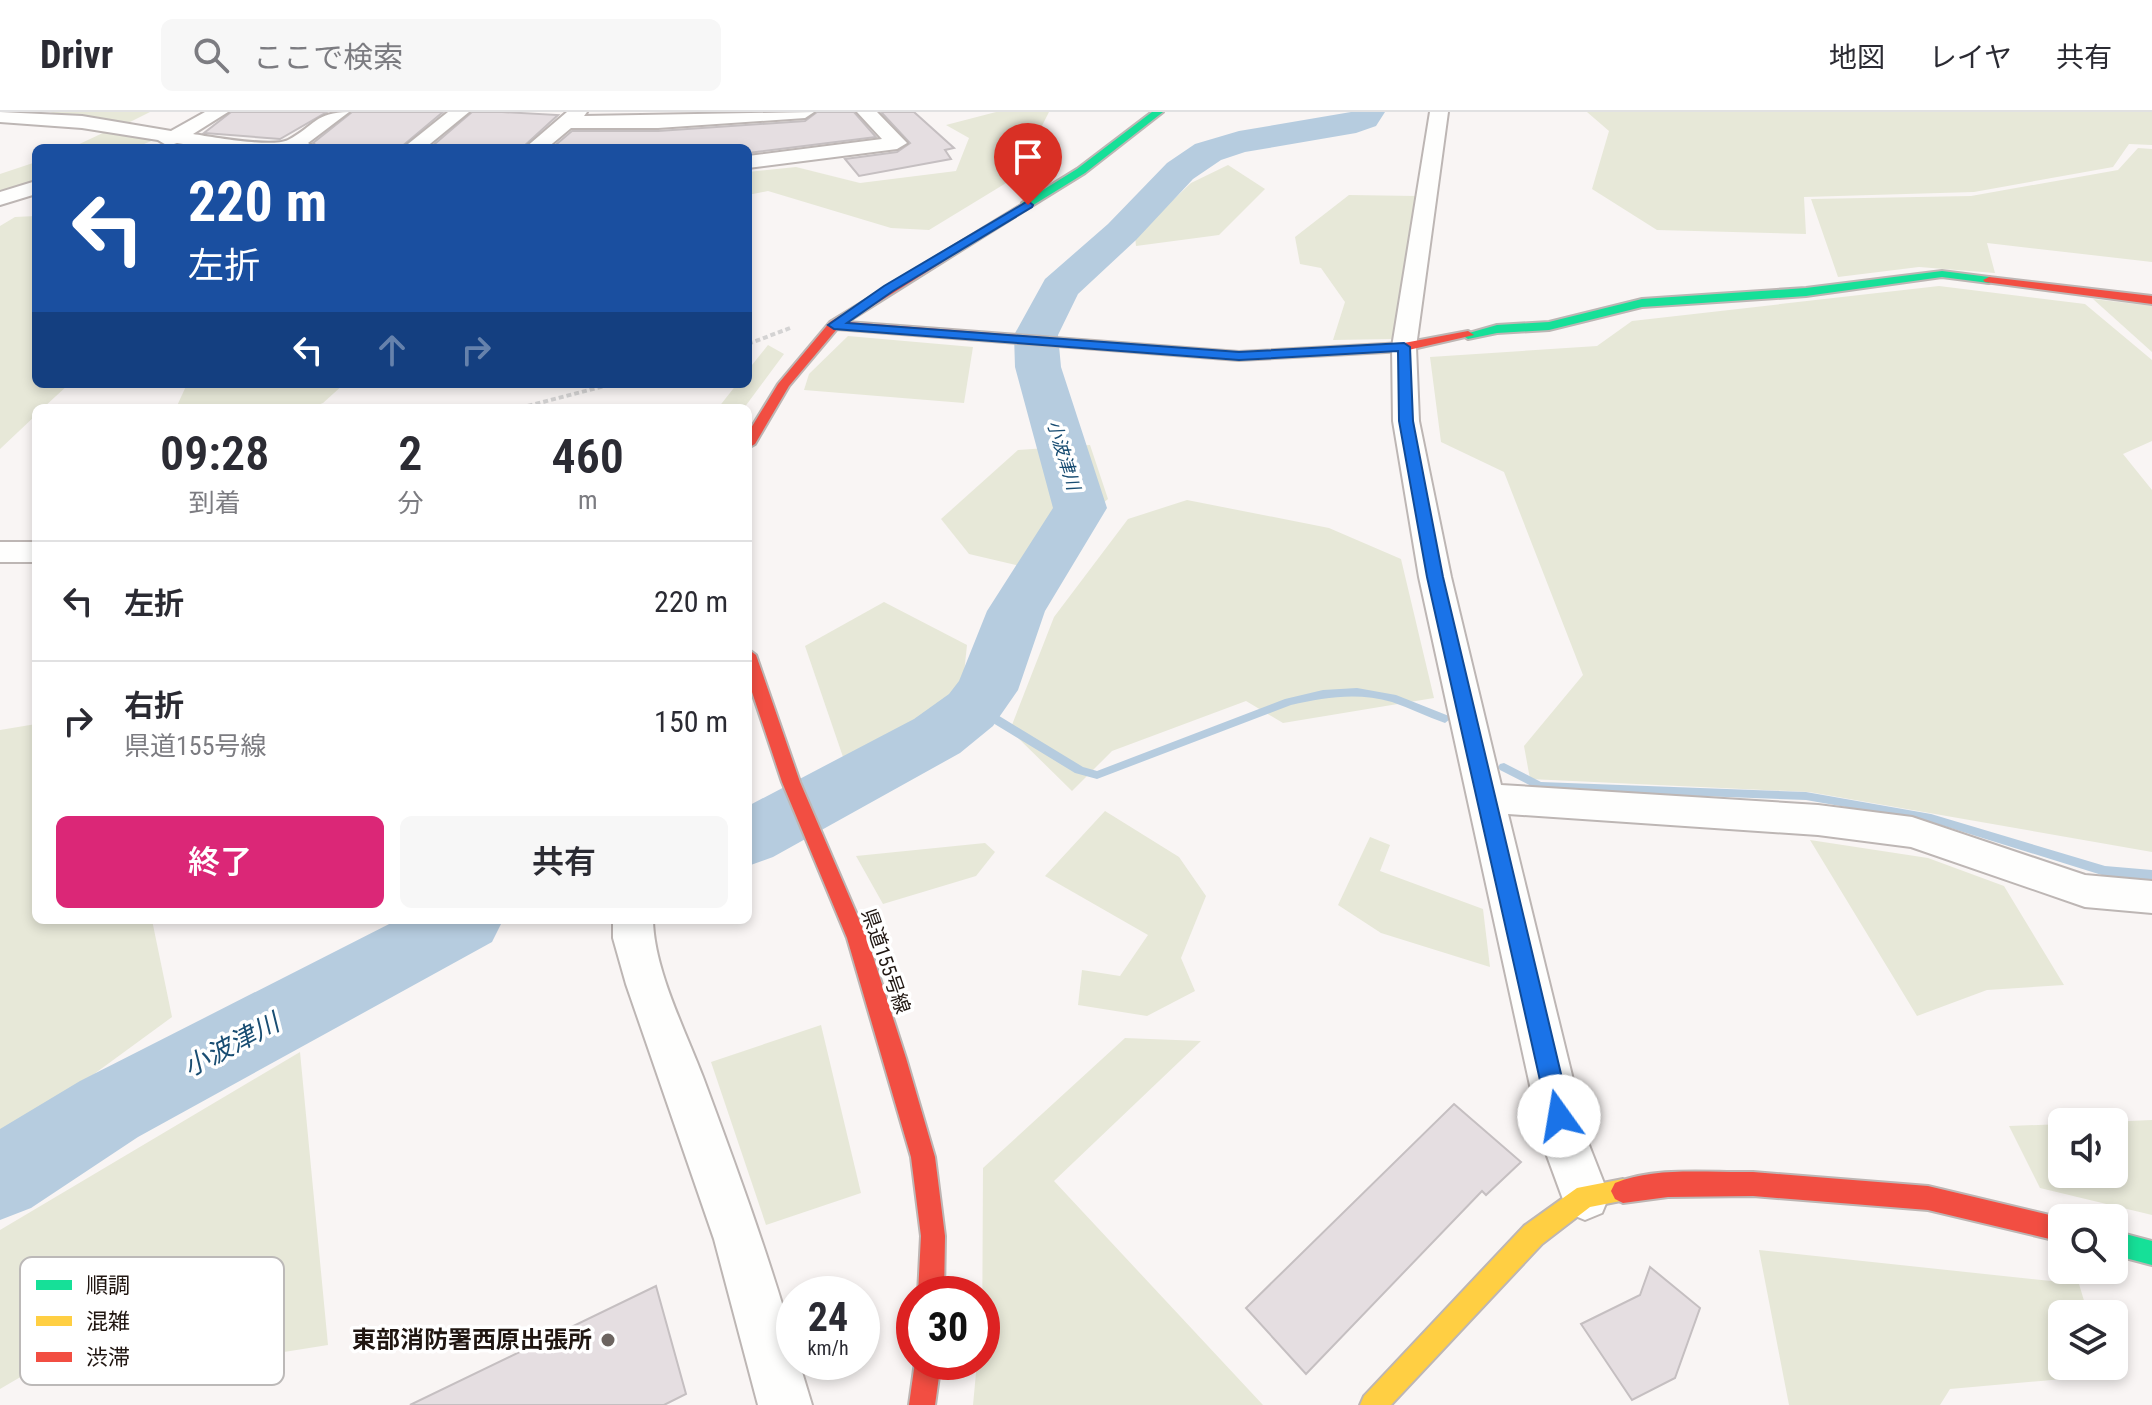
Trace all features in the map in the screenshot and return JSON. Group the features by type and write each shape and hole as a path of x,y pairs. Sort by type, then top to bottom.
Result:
{"street":[{"path":"157,144 219,112"},
{"path":"294,144 340,112"},
{"path":"418,144 460,112"},
{"path":"540,144 572,117 658,122 805,112"},
{"path":"752,161 897,143 866,112"},
{"path":"752,437 784,384 834,325 1081,171 1158,112"},
{"path":"1439,112 1404,347 1409,437 1435,577 1566,1145 1585,1196"},
{"path":"0,116 82,122 221,144"},
{"path":"0,199 32,188"},
{"path":"834,325 1239,356 1404,347 1483,331 1549,326 1642,303 1806,292 1942,274 2152,300"},
{"path":"0,552 32,552"},
{"name":"県道155号線","path":"752,667 791,782 857,938 923,1157 933,1236 932,1276"},
{"path":"1486,798 1818,820 1912,832 2085,891 2152,897"},
{"path":"633,924 633,938 647,984 739,1239 785,1405"},
{"path":"1373,1405 1533,1235 1585,1196 1668,1185 1753,1184 1928,1198 2048,1227"},
{"path":"2128,1247 2152,1253"},
{"path":"922,1405 925,1380"}],"path":[{"path":"535,404 597,388"}],"green space":[{"path":"53,112 150,112 126,124 44,115"},
{"path":"996,112 1049,112 1016,177 929,230 891,228 768,191 752,194 752,172 796,167 860,183 956,171 969,138 946,125"},
{"path":"1587,112 2152,112 2152,145 2129,144 2113,167 1974,192 1804,197 1806,234 1657,230 1592,189 1609,131"},
{"path":"107,131 154,140 144,144 79,144"},
{"path":"2138,148 2152,149 2152,262 1987,243 1995,273 1919,267 1838,277 1811,199 1971,196 2118,170"},
{"path":"32,163 32,185 0,195 0,174"},
{"path":"1228,165 1265,189 1219,235 1136,246 1135,236 1191,183"},
{"path":"1349,195 1417,196 1393,339 1333,340 1345,302 1321,268 1300,264 1295,237"},
{"path":"32,216 32,388 65,388 47,404 32,404 32,419 0,449 0,226 15,217"},
{"path":"1939,286 2085,304 2152,360 2152,441 2123,454 2152,490 2152,852 1809,792 1530,779 1524,746 1583,675 1504,472 1441,442 1430,357 1597,346 1632,321"},
{"path":"2093,299 2152,306 2152,352"},
{"path":"848,336 973,347 964,403 804,390 809,374"},
{"path":"768,345 784,354 747,404 721,404 734,388 752,388 752,365"},
{"path":"185,388 340,388 320,404 178,404"},
{"path":"1090,445 1108,499 1025,567 969,554 941,519 1018,450"},
{"path":"1187,500 1329,528 1401,559 1434,698 1283,723 1246,701 1112,751 1072,791 1010,730 1054,617 1128,519"},
{"path":"884,602 967,645 957,740 854,789 805,646"},
{"path":"32,725 32,924 153,924 172,1017 64,1096 0,1136 0,730"},
{"path":"1105,811 1179,857 1206,896 1181,958 1195,991 1147,1016 1078,1005 1082,970 1120,976 1148,935 1045,876"},
{"path":"1370,837 1390,845 1380,871 1483,909 1490,967 1381,933 1338,905"},
{"path":"1810,840 1928,858 2004,886 2064,985 1987,990 1917,1016"},
{"path":"985,843 995,852 976,876 883,904 856,856"},
{"path":"821,1025 861,1193 766,1225 711,1062"},
{"path":"1125,1038 1201,1041 1054,1181 1263,1405 973,1405 975,1380 1000,1380 1000,1276 982,1276 983,1168"},
{"path":"300,1052 328,1345 284,1352 284,1257 20,1257 20,1377 0,1389 0,1230"},
{"path":"2152,1120 2152,1215 2128,1209 2128,1204 2106,1204 2040,1188 2009,1126 2048,1125 2048,1188 2128,1188 2128,1121"},
{"path":"1759,1250 2048,1281 2048,1284 2079,1284 2084,1300 2048,1300 2048,1380 2052,1380 1950,1389 1940,1405 1789,1405"}],"building":[{"path":"231,112 327,112 280,139 204,133"},
{"path":"352,112 443,112 405,144 313,143"},
{"path":"472,112 558,115 526,144 435,144"},
{"path":"817,112 854,112 876,137 752,152 752,144 557,144 572,131 658,131 805,121"},
{"path":"881,112 914,112 954,148 945,150 951,159 859,176 845,159 897,152 910,143"},
{"path":"1454,1104 1521,1162 1486,1195 1482,1191 1306,1374 1246,1308"},
{"path":"1650,1267 1700,1308 1675,1378 1632,1400 1581,1324 1640,1295"},
{"name":"東部消防署西原出張所","path":"656,1286 686,1394 664,1405 410,1405"}],"waterway":[{"name":"小波津川","path":"752,836 937,736 971,710 987,690 1016,611 1080,508 1038,367 1036,335 1060,288 1122,232 1180,171 1208,152 1239,142 1344,126 1364,119 1368,112"},
{"path":"974,706 1079,770 1097,775 1289,702 1323,694 1357,692 1392,698 1445,719"},
{"path":"1504,767 1539,786 1806,796 1931,818 2105,871 2152,875"},
{"name":"小波津川","path":"0,1178 109,1109 458,924"}],"traffic: fast":[{"path":"1026,205 1081,171 1158,112"},
{"path":"1468,335 1497,329 1549,326 1642,303 1806,292 1942,274 1989,280"},
{"path":"2128,1247 2152,1253"}],"traffic: slow":[{"path":"1373,1405 1533,1235 1585,1196 1623,1191"}],"traffic: jam":[{"path":"752,437 784,384 834,325 1026,205"},
{"path":"1989,280 2152,300"},
{"path":"834,325 1239,356 1404,347 1468,335"},
{"path":"752,667 791,782 857,938 895,1058 923,1157 933,1236 932,1276"},
{"path":"1623,1191 1668,1185 1753,1184 1928,1198 2048,1227"},
{"path":"922,1405 925,1380"}],"place":[{"name":"東部消防署西原出張所","path":"608,1340"}],"route":[{"path":"1028,205 889,288 834,325 1239,356 1404,347 1406,421 1435,577 1559,1116"}]}
